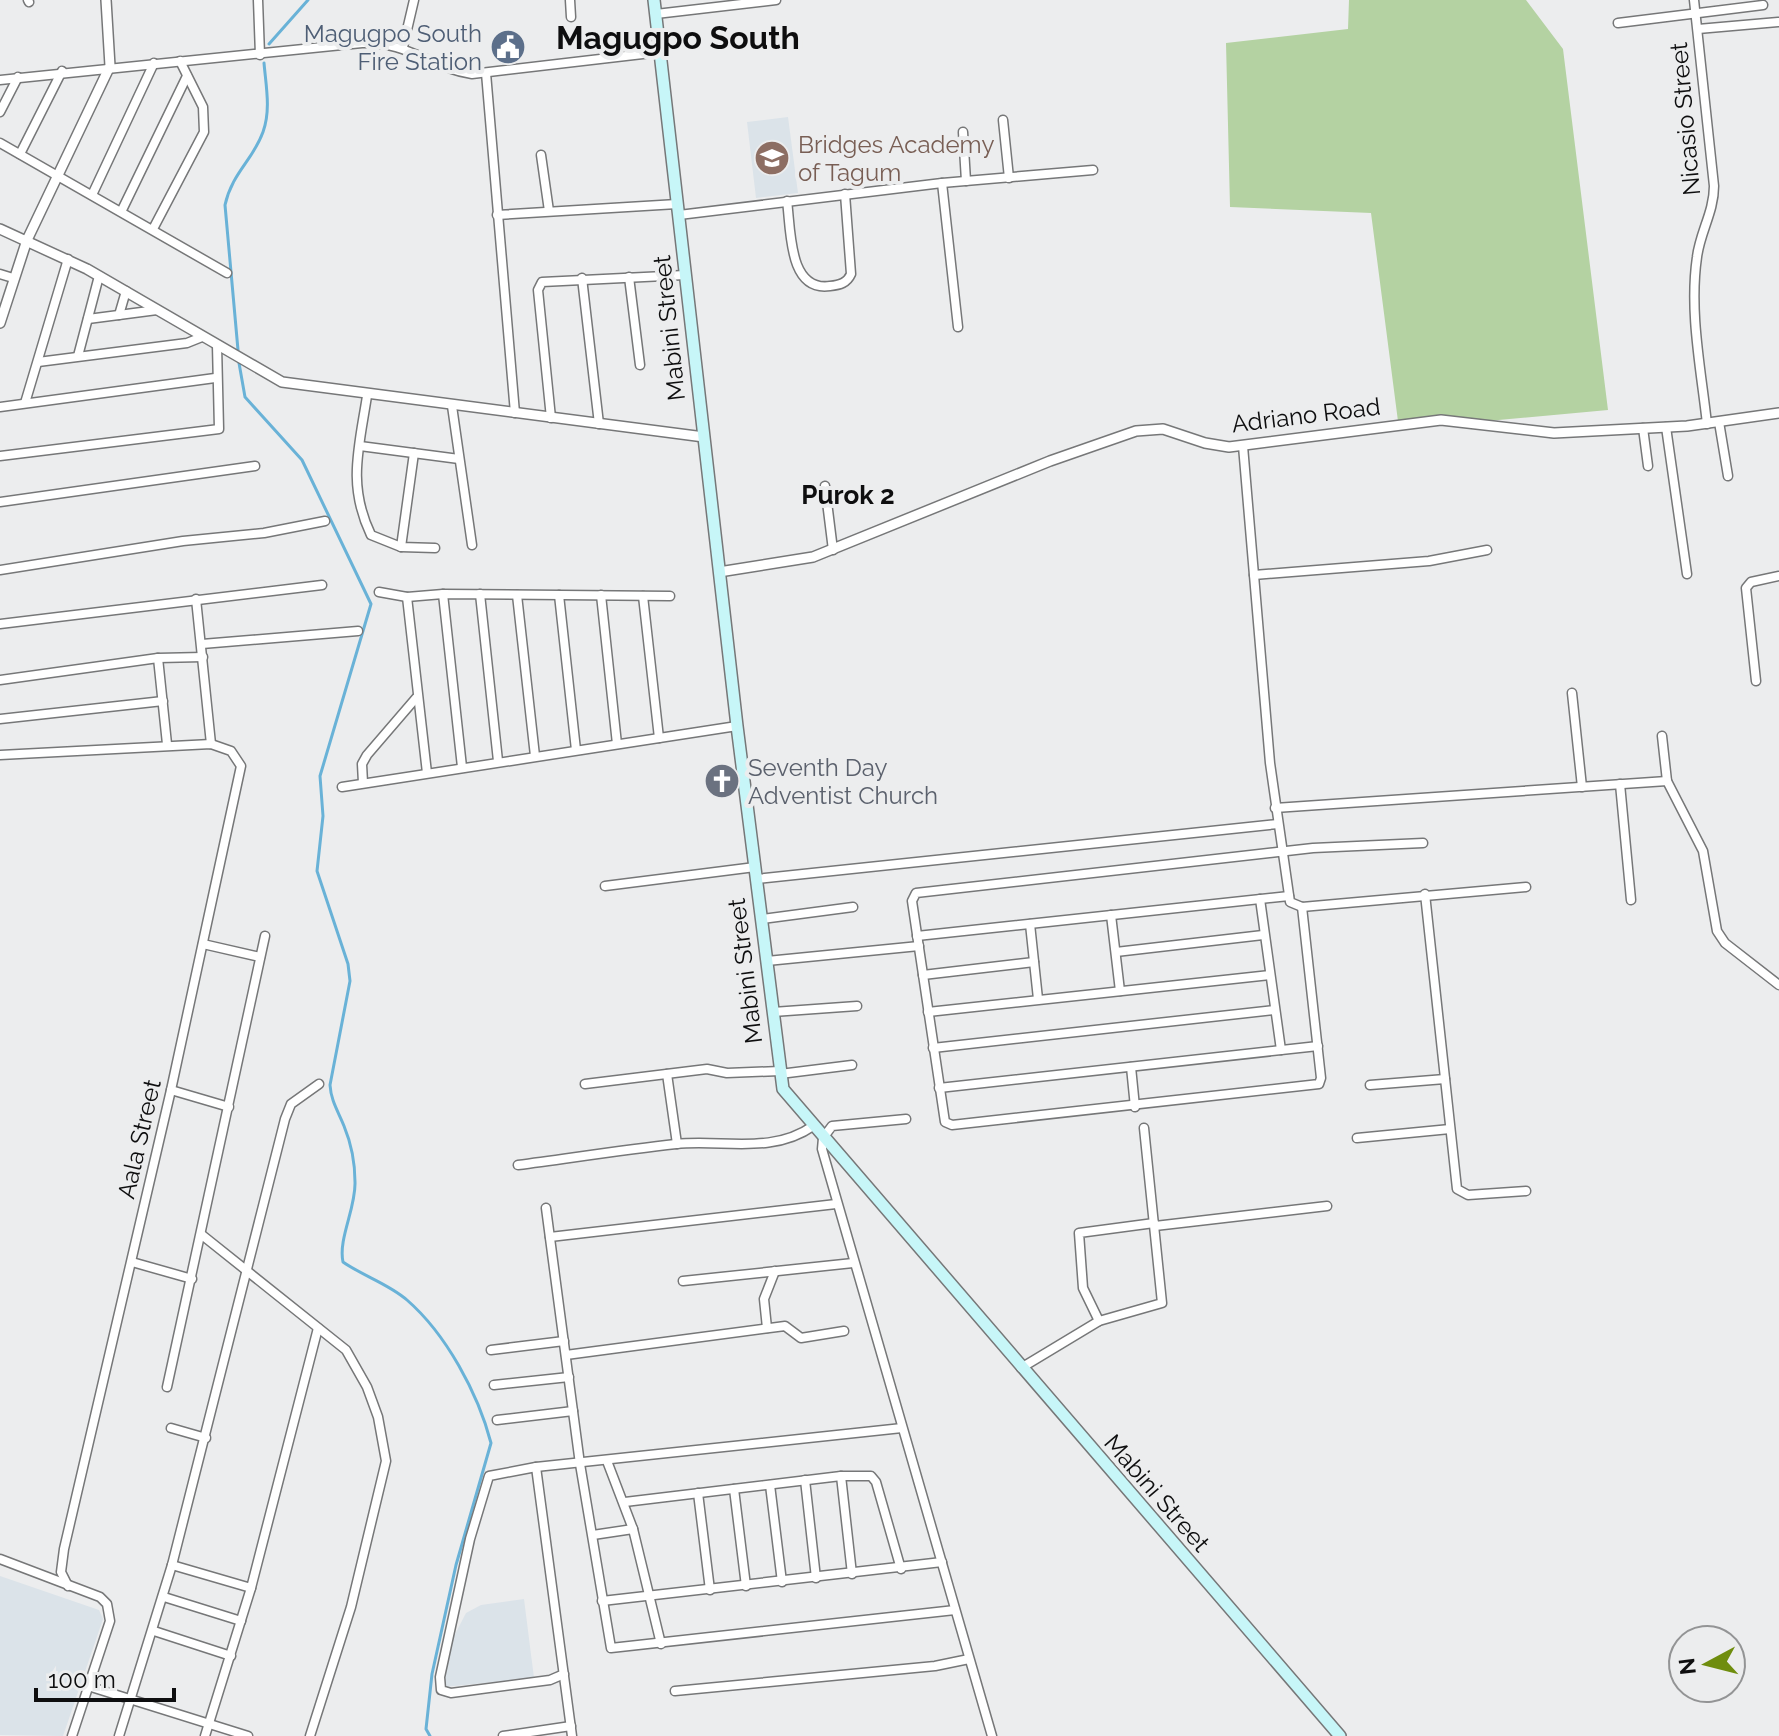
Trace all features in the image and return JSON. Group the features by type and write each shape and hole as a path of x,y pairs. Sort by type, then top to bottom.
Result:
{"main road":[{"name":"Mabini Street","path":"654,0 737,726 780,1072 786,1095 1340,1736"}],"street":[{"path":"0,323 27,240 110,66 106,0"},
{"path":"258,0 260,55"},
{"path":"403,47 414,0"},
{"path":"570,0 571,17"},
{"path":"656,14 776,0"},
{"name":"Nicasio Street","path":"1694,0 1714,186 1712,213 1697,255 1695,279 1707,424"},
{"path":"1618,23 1763,5"},
{"path":"1698,29 1778,22"},
{"path":"0,80 110,66 260,55 362,43 390,43 460,72 486,73 660,52"},
{"path":"153,229 204,132 203,107 180,61"},
{"path":"92,195 154,63"},
{"path":"20,154 62,71"},
{"path":"486,73 515,413"},
{"path":"122,210 187,76"},
{"path":"0,112 18,77"},
{"path":"1003,120 1009,178"},
{"path":"963,132 966,181"},
{"path":"0,143 122,210 227,273"},
{"path":"541,155 549,211"},
{"path":"497,215 549,211 678,210 1093,170"},
{"path":"942,183 958,327"},
{"path":"787,201 800,271 811,284 825,287 842,284 851,274 845,194"},
{"path":"0,229 68,259 282,382 367,396 704,437"},
{"path":"25,403 68,259"},
{"path":"0,274 13,278"},
{"path":"551,418 539,285 549,279 685,275"},
{"path":"78,356 99,276"},
{"path":"629,277 640,365"},
{"path":"582,278 599,424"},
{"path":"119,315 126,291"},
{"path":"88,319 157,310"},
{"path":"38,362 187,343 202,337"},
{"path":"0,456 219,429 215,378 217,345"},
{"path":"0,407 215,378"},
{"path":"367,396 354,482 359,510 371,535 401,547 435,548"},
{"path":"452,406 472,545"},
{"name":"Adriano Road","path":"719,572 797,561 833,550 1050,461 1136,431 1163,429 1216,446 1243,446 1441,420 1475,421 1537,433 1707,424 1779,413"},
{"path":"1719,422 1728,476"},
{"path":"1666,427 1687,574"},
{"path":"1643,428 1648,466"},
{"path":"360,446 459,459"},
{"path":"1243,446 1275,808 1293,906 1526,887"},
{"path":"401,547 414,453"},
{"path":"0,502 255,466"},
{"path":"825,486 833,550"},
{"path":"0,570 183,541 264,533 325,521"},
{"path":"1254,575 1429,561 1487,550"},
{"path":"1756,681 1746,588 1751,582 1779,576"},
{"path":"0,624 322,585"},
{"path":"379,592 407,597 443,594 670,596"},
{"path":"443,594 462,767"},
{"path":"480,594 498,761"},
{"path":"517,595 535,756"},
{"path":"559,595 576,750"},
{"path":"601,595 617,744"},
{"path":"643,596 659,738"},
{"path":"407,597 416,698 427,773"},
{"path":"0,755 211,744 196,599"},
{"path":"202,644 358,631"},
{"path":"0,680 158,658 203,657"},
{"path":"158,658 167,744"},
{"path":"1572,693 1582,787"},
{"path":"363,783 362,764 367,755 416,698"},
{"path":"0,719 163,701"},
{"path":"342,787 737,726"},
{"path":"1662,736 1667,781 1703,851 1714,922 1720,938 1779,985"},
{"name":"Aala Street","path":"68,1586 61,1572 64,1549 171,1090 241,766 231,751 211,744"},
{"path":"1275,808 1667,781"},
{"path":"1620,784 1631,900"},
{"path":"605,886 1278,824"},
{"path":"1302,907 1318,1046 1319,1084 1135,1107 950,1125 944,1119 912,898 918,892 1282,852 1423,843"},
{"path":"1425,894 1450,1129 1460,1192 1526,1191"},
{"path":"767,961 1030,924 1289,896"},
{"path":"1260,899 1281,1050"},
{"path":"762,919 853,907"},
{"path":"1111,915 1120,991"},
{"path":"1030,924 1038,999"},
{"path":"1116,952 1263,935"},
{"path":"167,1387 265,936"},
{"path":"203,944 260,957"},
{"path":"923,975 1034,962"},
{"path":"928,1012 1270,975"},
{"path":"773,1012 857,1006"},
{"path":"933,1048 1274,1010"},
{"path":"939,1088 1318,1046"},
{"path":"585,1084 707,1069 727,1073 780,1072 852,1065"},
{"path":"1131,1067 1135,1107"},
{"path":"667,1074 677,1144"},
{"path":"1370,1085 1445,1079"},
{"path":"119,1736 164,1597 248,1276 287,1112 291,1104 319,1084"},
{"path":"171,1090 229,1107"},
{"path":"906,1119 836,1125 823,1138 823,1156 992,1736"},
{"path":"518,1165 677,1144 763,1144 796,1136 813,1126"},
{"path":"1021,1368 1099,1321 1162,1303 1144,1128"},
{"path":"1357,1138 1450,1129"},
{"path":"550,1237 836,1204"},
{"path":"1099,1321 1083,1288 1079,1233 1327,1206"},
{"path":"546,1208 580,1464 611,1648 955,1610"},
{"path":"202,1235 248,1276 339,1343 359,1369 378,1417 386,1461 351,1607 310,1736"},
{"path":"132,1262 192,1279"},
{"path":"683,1281 853,1263"},
{"path":"767,1328 764,1299 775,1271"},
{"path":"566,1355 785,1326 801,1338 844,1331"},
{"path":"205,1736 251,1588 318,1328"},
{"path":"491,1350 564,1341"},
{"path":"494,1385 569,1377"},
{"path":"497,1420 573,1411"},
{"path":"171,1428 206,1438"},
{"path":"564,1674 550,1680 451,1693 445,1693 440,1684 470,1539 489,1476 495,1472 536,1467 902,1428"},
{"path":"607,1461 633,1529 661,1644"},
{"path":"503,1736 572,1731 536,1467"},
{"path":"625,1502 841,1476 874,1478 901,1569"},
{"path":"841,1476 852,1574"},
{"path":"805,1480 816,1578"},
{"path":"770,1485 782,1582"},
{"path":"734,1489 746,1586"},
{"path":"698,1493 710,1590"},
{"path":"593,1535 633,1529"},
{"path":"0,1559 100,1597 110,1612 72,1736"},
{"path":"602,1601 942,1562"},
{"path":"172,1565 251,1588"},
{"path":"164,1597 241,1621"},
{"path":"154,1631 231,1656"},
{"path":"675,1691 935,1666 969,1659"},
{"path":"88,1686 248,1736"}],"shaded area":[{"name":"Bridges Academy of Tagum","path":"788,117 798,193 756,198 747,122"},
{"path":"0,1576 99,1610 103,1619 63,1736 0,1735"},
{"path":"524,1599 534,1678 444,1687 450,1644 466,1613 481,1605"}],"green space":[{"path":"1349,0 1526,0 1563,49 1608,410 1399,429 1371,213 1230,207 1226,43 1348,29"}],"waterway":[{"path":"269,44 308,0"},
{"path":"238,350 225,205 232,184 259,142 265,124 267,98 264,63"},
{"path":"239,363 245,397 302,460 371,604 320,776 323,816 317,871 348,964 350,981 330,1085 333,1101 349,1139 355,1175 355,1192 343,1243 343,1262 400,1294 435,1330 469,1385 491,1443 456,1565 432,1674 426,1729 430,1736"}],"place":[{"name":"Magugpo South Fire Station","path":"508,47"},
{"name":"Bridges Academy of Tagum","path":"772,158"},
{"name":"Seventh Day Adventist Church","path":"722,781"}],"district":[{"name":"Magugpo South","path":"678,37"},
{"name":"Purok 2","path":"848,495"}]}
